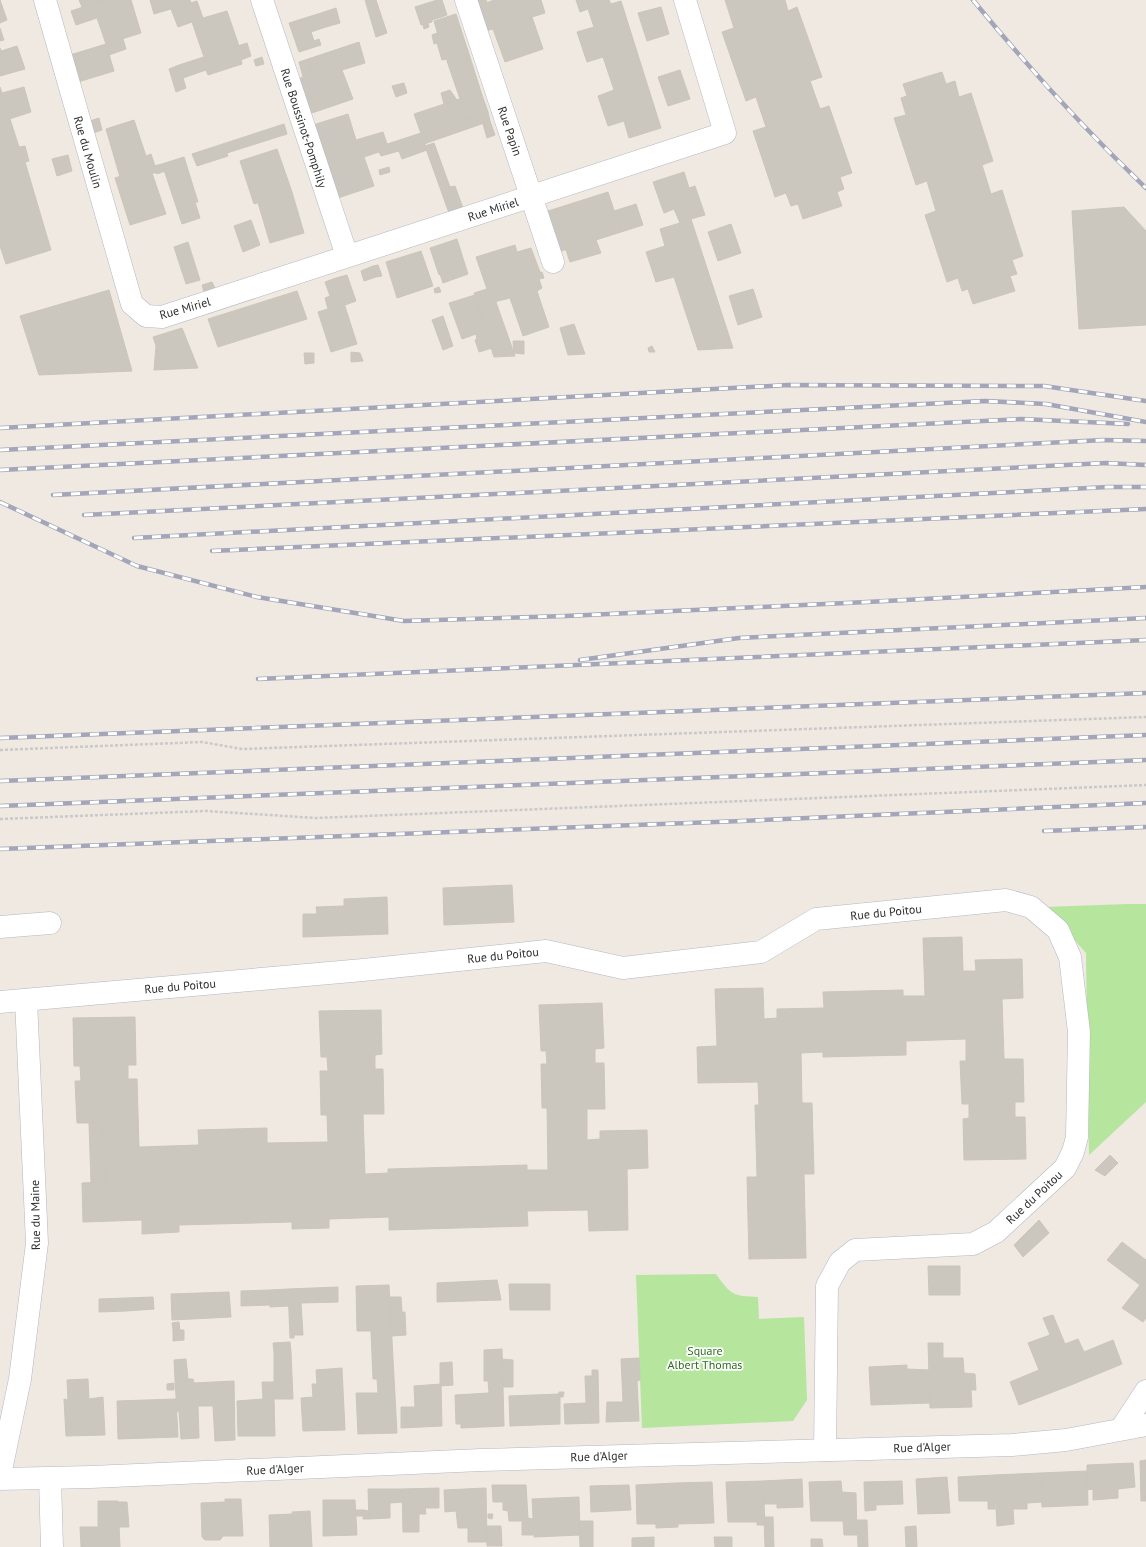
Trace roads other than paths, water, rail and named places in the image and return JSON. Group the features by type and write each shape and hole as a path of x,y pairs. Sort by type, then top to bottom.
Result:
{"street":[{"name":"Rue du Moulin","path":"45,0 132,304"},
{"name":"Rue Boussinot-Pomphily","path":"262,0 347,256"},
{"name":"Rue Papin","path":"466,0 532,197 552,262"},
{"name":"Rue Miriel","path":"132,304 146,316 162,317 725,133 685,0"},
{"name":"Rue du Poitou","path":"0,1002 363,970 546,951 623,968 761,952 816,919 1006,900 1031,907 1058,930 1070,957 1079,1032 1077,1138 1073,1152 1065,1168 996,1232 973,1244 855,1250 840,1262 827,1286 825,1450"},
{"path":"0,927 50,923"},
{"name":"Rue du Maine","path":"0,1475 20,1379 37,1243 26,1000"},
{"path":"1121,1429 1146,1391"},
{"name":"Rue d'Alger","path":"0,1479 480,1460 1012,1445 1066,1440 1146,1425"},
{"path":"50,1478 52,1547"}],"railway":[{"path":"973,0 1056,97 1146,188"},
{"path":"0,428 788,385 1044,386 1146,401"},
{"path":"0,450 985,401 1046,404 1146,422"},
{"path":"0,470 1021,419 1128,424"},
{"path":"53,495 1104,440 1146,441"},
{"path":"84,515 1106,463 1146,465"},
{"path":"134,538 1108,487 1146,487"},
{"path":"0,502 137,566 257,597 404,621 566,616 1146,587"},
{"path":"212,551 1146,509"},
{"path":"580,660 739,638 1146,618"},
{"path":"258,679 1146,640"},
{"path":"0,738 1146,693"},
{"path":"0,781 1146,735"},
{"path":"0,806 1146,760"},
{"path":"0,849 742,821 1146,803"},
{"path":"1044,831 1146,827"}],"park label":[{"name":"Square Albert Thomas","path":"705,1357"}]}
